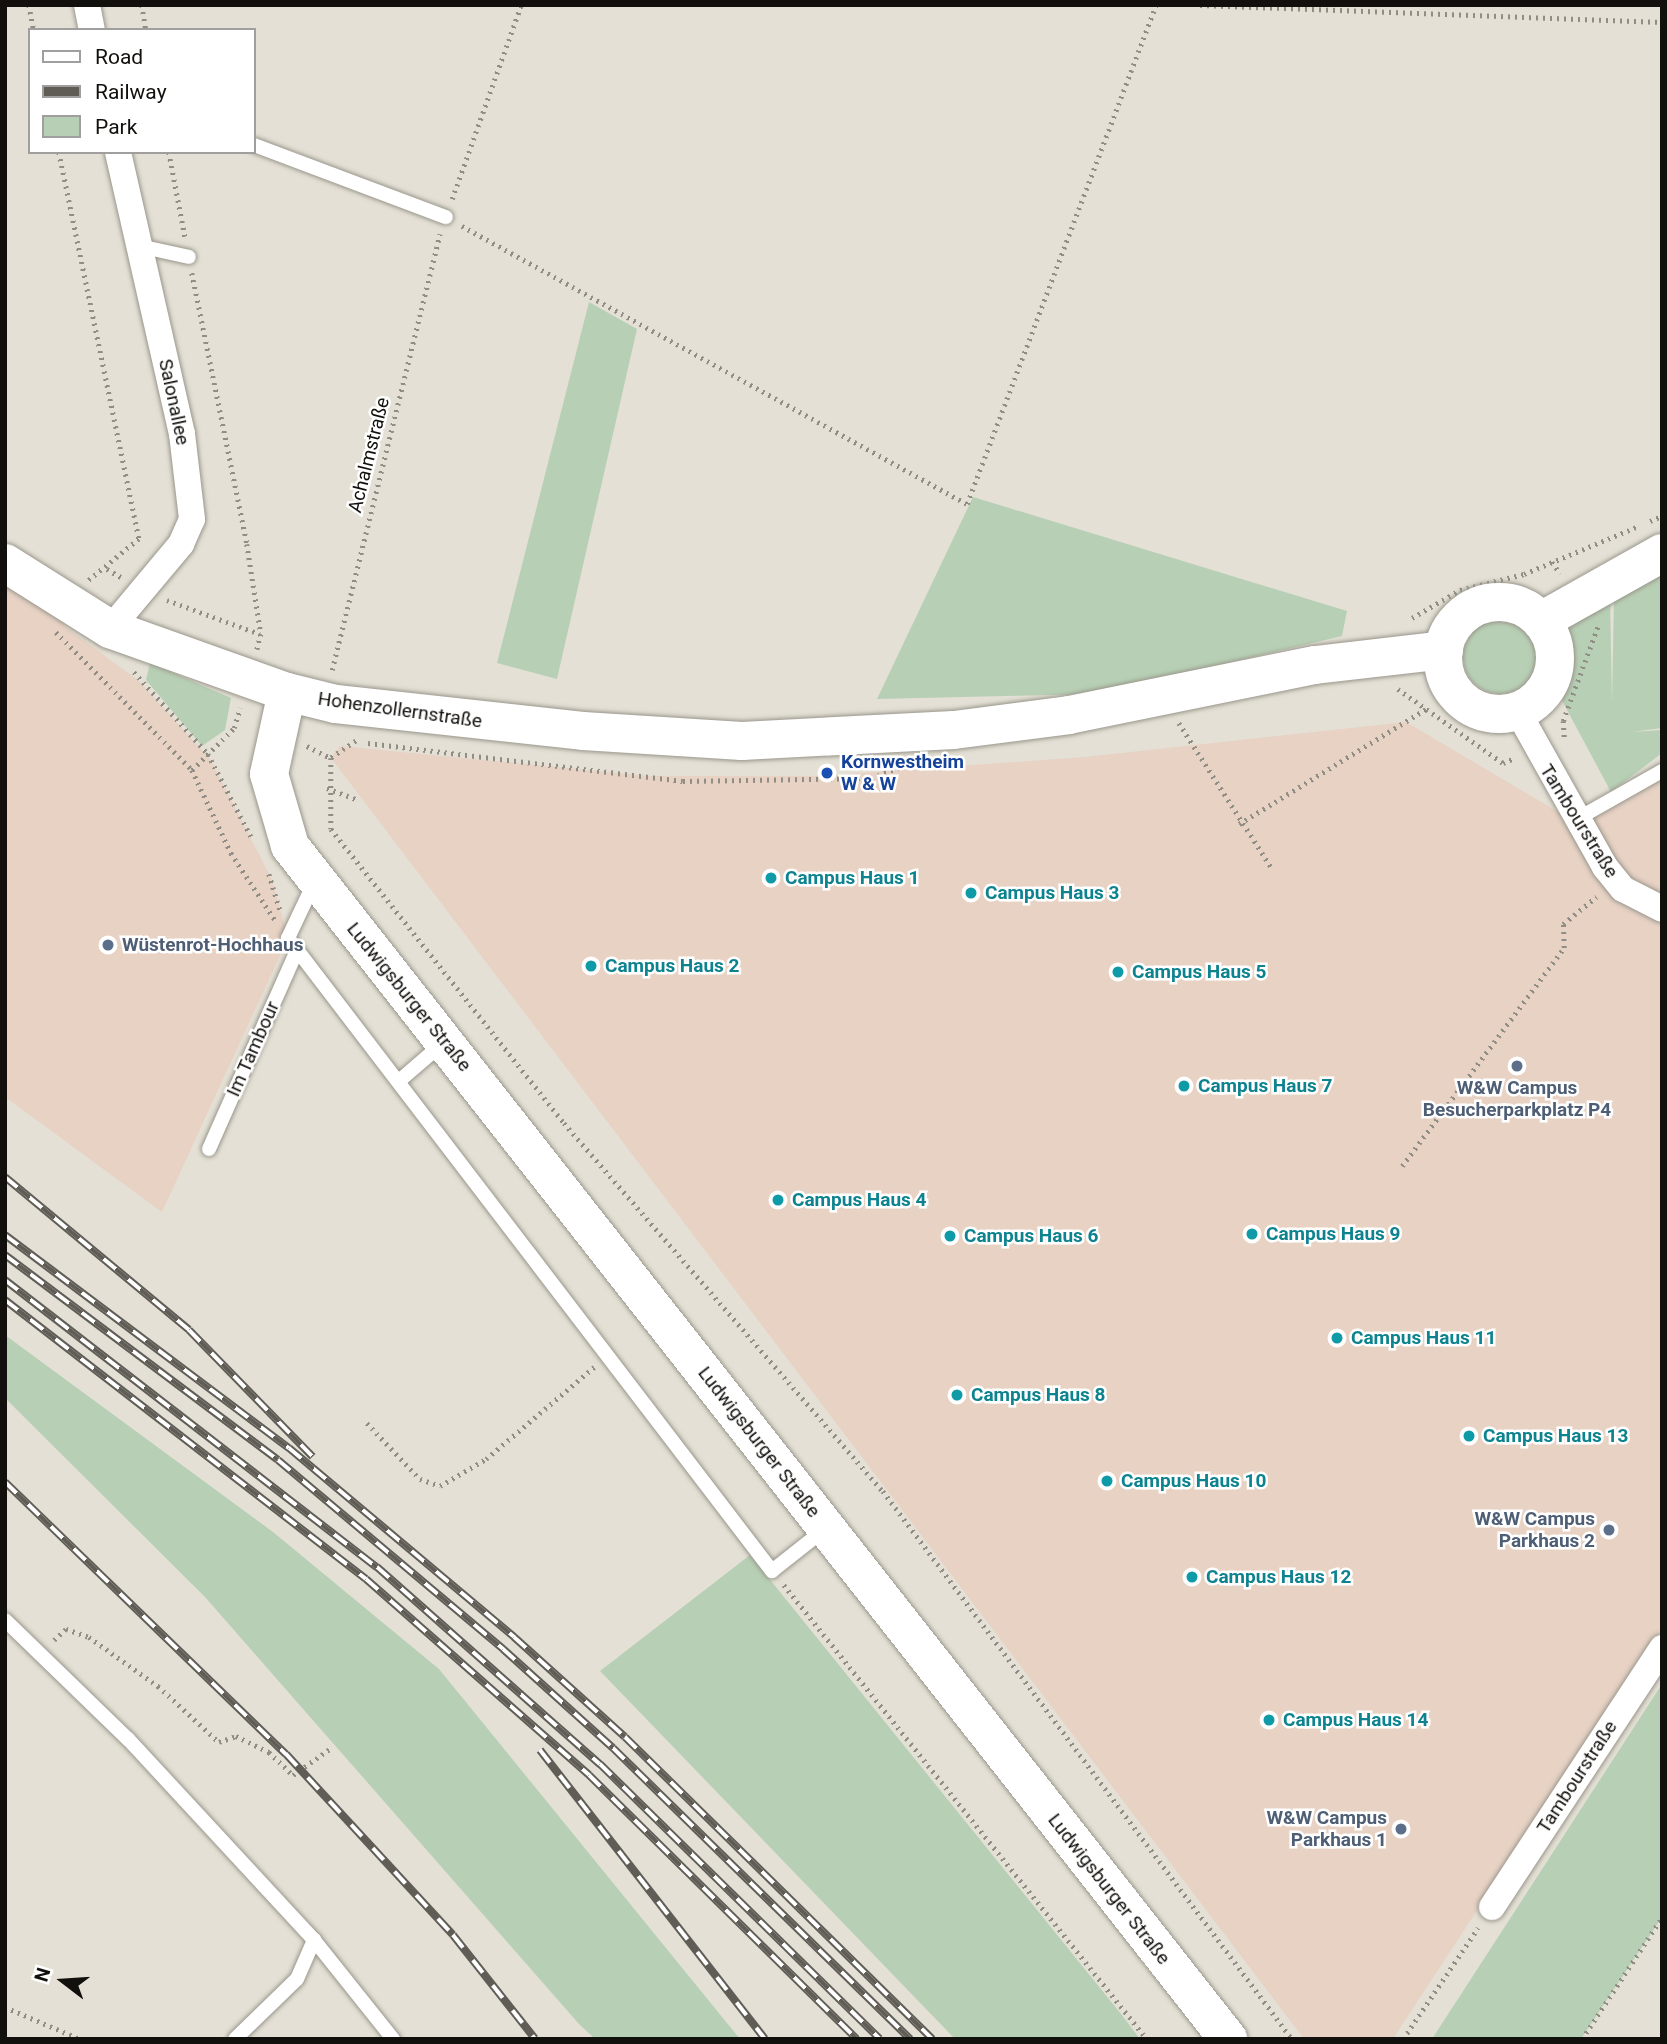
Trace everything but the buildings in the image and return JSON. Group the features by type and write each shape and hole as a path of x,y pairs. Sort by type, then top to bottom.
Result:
{"main road":[{"path":"1541,621 1662,553"},
{"name":"Hohenzollernstraße","path":"5,564 88,623 287,692 326,701 583,731 825,740 1069,715 1400,653 1444,650"},
{"path":"1492,603 1510,603 1541,621 1551,636 1553,672 1546,689 1518,712 1480,712 1464,702 1451,687 1444,650 1460,618 1492,603"},
{"path":"271,854 270,774 287,692"},
{"name":"Ludwigsburger Straße","path":"271,854 315,881 446,1041 1228,2039"}],"street":[{"path":"87,5 92,28"},
{"name":"Salonallee","path":"88,623 141,587 181,544 192,519 182,434 118,154"},
{"name":"Tambourstraße","path":"1518,712 1535,750 1615,880 1662,909"},
{"name":"Tambourstraße","path":"1492,1907 1662,1648"}],"lane":[{"path":"256,146 446,217"},
{"path":"139,246 189,257"},
{"path":"1577,819 1662,771"},
{"path":"315,881 288,937 772,1571 826,1528"},
{"name":"Im Tambour","path":"209,1149 297,950"},
{"path":"399,1082 446,1041"},
{"path":"5,1620 128,1739 314,1940 393,2039"},
{"path":"234,2039 297,1979 314,1940"}],"path":[{"path":"29,5 34,28"},
{"path":"142,5 146,28"},
{"name":"Achalmstraße","path":"326,701 446,217 521,5"},
{"path":"446,217 967,504 1156,5"},
{"path":"1200,5 1662,22"},
{"path":"59,154 139,539 107,569"},
{"path":"169,154 261,634 257,649"},
{"path":"1552,562 1601,630 1563,721 1564,738 1503,762 1429,707 1399,689 1399,620 1437,607 1460,590 1552,562 1662,516"},
{"path":"141,587 261,634"},
{"path":"272,880 271,854 208,754 88,623 54,636 97,670 192,770 231,853 288,937"},
{"path":"1239,824 1429,707"},
{"path":"1178,722 1239,824 1271,867"},
{"path":"192,770 234,728"},
{"path":"340,746 331,758 327,788 331,829 564,1123 883,1491 1292,2039"},
{"path":"327,788 359,800"},
{"path":"1402,1166 1564,948 1563,924 1615,880"},
{"path":"367,1423 420,1479 440,1486 486,1460 609,1355"},
{"path":"772,1571 1147,2039"},
{"path":"66,1629 117,1654 219,1742 236,1736 270,1752 293,1775 331,1748"},
{"path":"1403,2039 1492,1907"},
{"path":"1582,2039 1662,1917"},
{"path":"5,2007 80,2039"}],"shaded area":[{"path":"5,563 72,607 64,626 139,681 210,759 272,880 288,938 162,1212 5,1097"},
{"path":"1406,722 1577,823 1662,768 1662,1627 1393,2039 1304,2039 331,758 340,746 649,776 818,776 1085,757"}],"green space":[{"path":"589,302 637,329 557,679 497,663"},
{"path":"973,497 1347,611 1342,636 1096,694 877,699"},
{"path":"1662,568 1662,728 1632,732 1662,730 1662,753 1611,792 1559,695 1568,619 1610,597 1612,703 1614,595"},
{"path":"1507,620 1527,630 1535,643 1535,671 1527,684 1514,692 1493,694 1473,684 1465,671 1463,650 1473,630 1486,622"},
{"path":"150,663 231,698 225,730 202,746 146,680"},
{"path":"5,1335 273,1532 439,1669 740,2039 595,2039 579,2024 205,1597 5,1398"},
{"path":"750,1555 1140,2039 955,2039 600,1671"},
{"path":"1662,1684 1662,1917 1581,2039 1432,2039"}],"railway":[{"path":"5,1177 189,1330 313,1457"},
{"path":"5,1235 289,1448 514,1637 625,1737 932,2039"},
{"path":"5,1255 278,1460 503,1649 613,1748 910,2039"},
{"path":"5,1280 377,1567 600,1764 880,2039"},
{"path":"5,1300 366,1579 589,1775 857,2039"},
{"path":"5,1482 286,1754 453,1935 535,2039"},
{"path":"540,1750 765,2039"}],"place":[{"name":"Kornwestheim W & W","path":"827,773"},
{"name":"Campus Haus 1","path":"771,878"},
{"name":"Campus Haus 3","path":"971,893"},
{"name":"Wüstenrot-Hochhaus","path":"108,945"},
{"name":"Campus Haus 2","path":"591,966"},
{"name":"Campus Haus 5","path":"1118,972"},
{"name":"W&W Campus Besucherparkplatz P4","path":"1517,1066"},
{"name":"Campus Haus 7","path":"1184,1086"},
{"name":"Campus Haus 4","path":"778,1200"},
{"name":"Campus Haus 9","path":"1252,1234"},
{"name":"Campus Haus 6","path":"950,1236"},
{"name":"Campus Haus 11","path":"1337,1338"},
{"name":"Campus Haus 8","path":"957,1395"},
{"name":"Campus Haus 13","path":"1469,1436"},
{"name":"Campus Haus 10","path":"1107,1481"},
{"name":"W&W Campus Parkhaus 2","path":"1609,1530"},
{"name":"Campus Haus 12","path":"1192,1577"},
{"name":"Campus Haus 14","path":"1269,1720"},
{"name":"W&W Campus Parkhaus 1","path":"1401,1829"}]}
